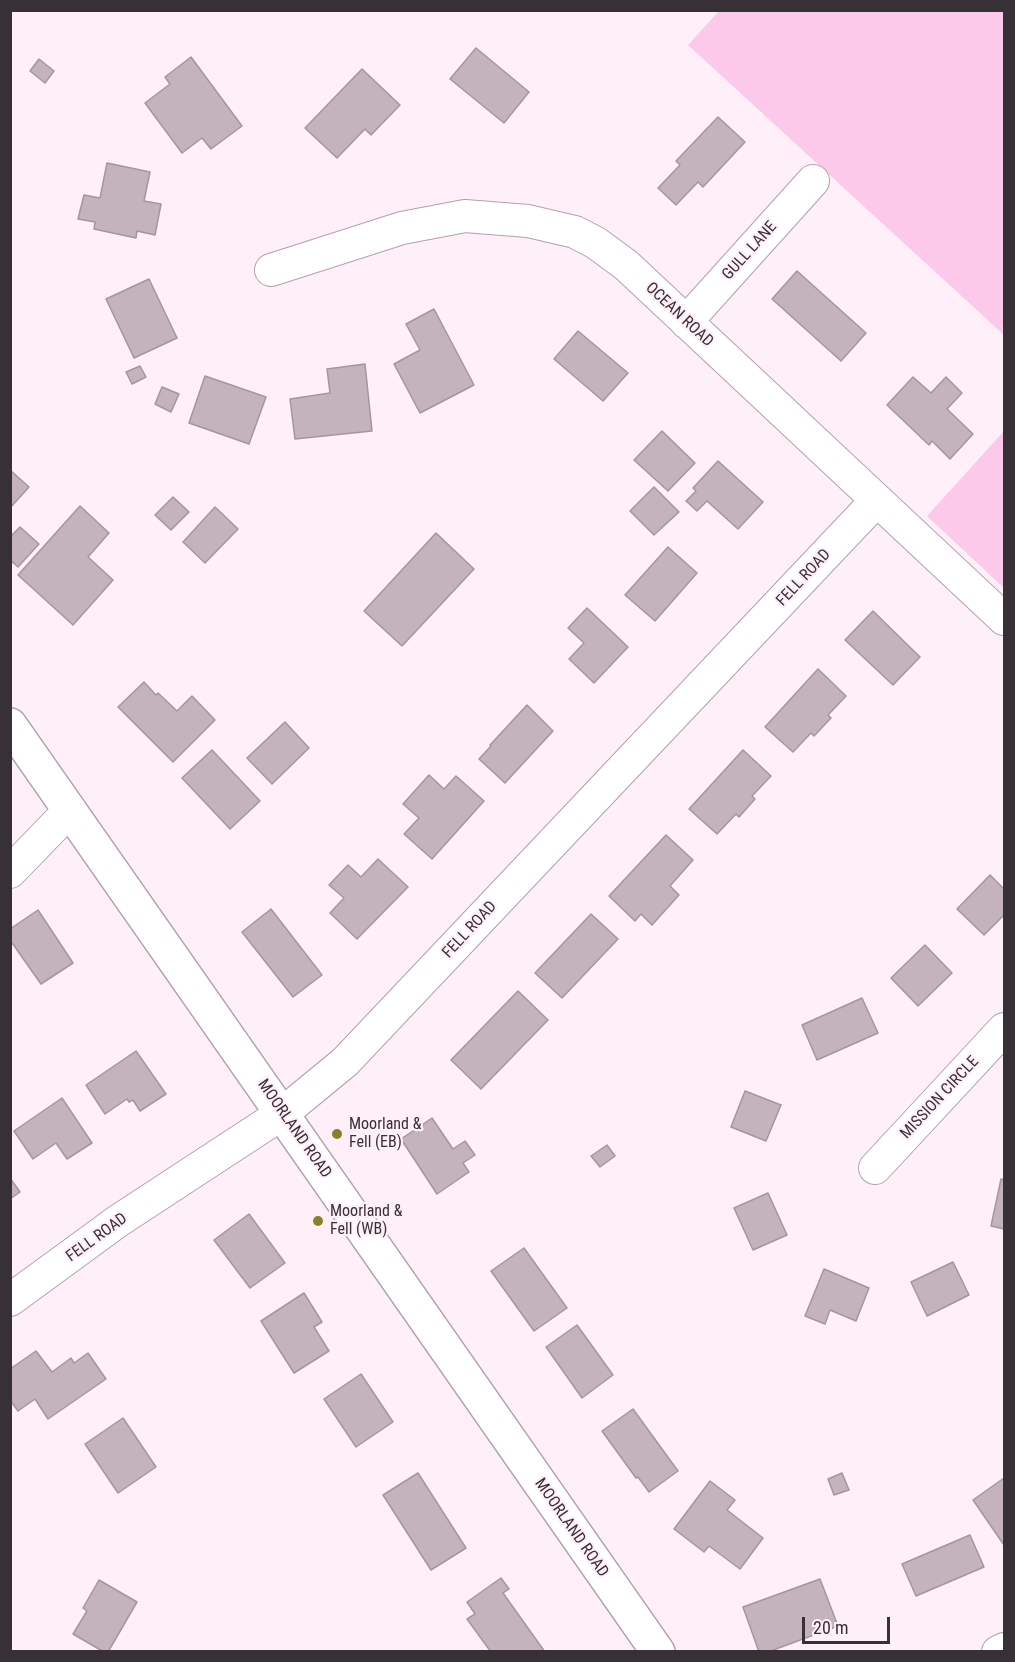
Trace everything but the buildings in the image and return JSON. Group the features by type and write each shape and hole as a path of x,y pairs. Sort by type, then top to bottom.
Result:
{"street":[{"name":"GULL LANE","path":"686,322 813,181"},
{"name":"OCEAN ROAD","path":"271,270 402,228 465,216 528,221 575,232 596,243 626,265 1005,619"},
{"name":"FELL ROAD","path":"10,1300 118,1221 283,1113 345,1062 877,500"},
{"name":"MOORLAND ROAD","path":"10,725 658,1652"},
{"path":"10,872 70,810"},
{"name":"MISSION CIRCLE","path":"876,1168 1005,1029"},
{"path":"998,1652 1005,1648"}],"shaded area":[{"path":"719,11 1004,11 1004,335 688,45"},
{"path":"1004,431 1004,588 927,516"}],"place":[{"name":"Moorland & Fell (EB)","path":"337,1134"},
{"name":"Moorland & Fell (WB)","path":"318,1221"}]}
